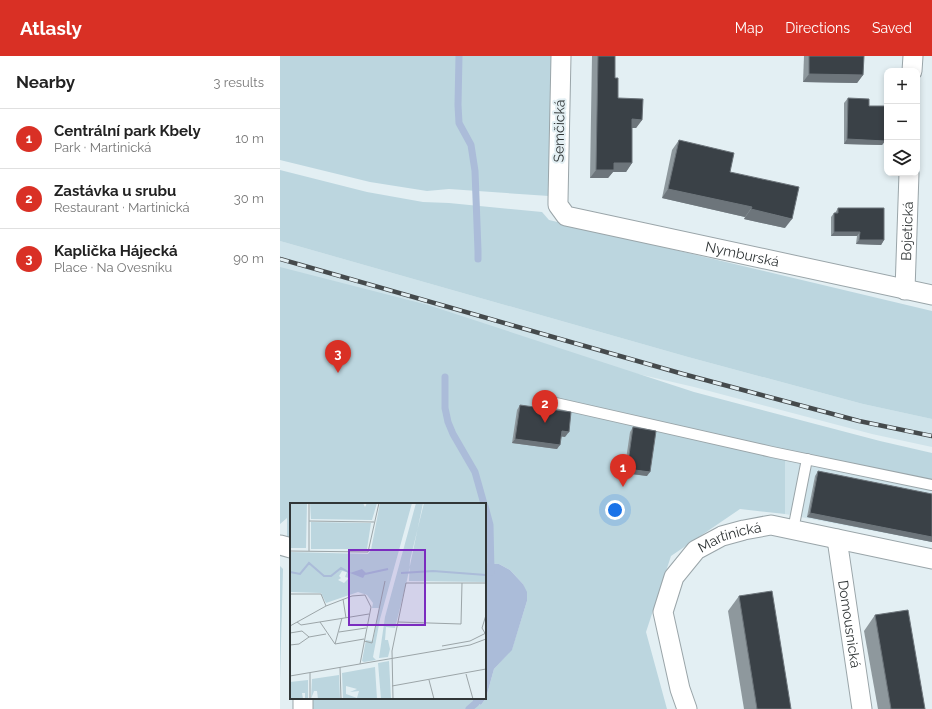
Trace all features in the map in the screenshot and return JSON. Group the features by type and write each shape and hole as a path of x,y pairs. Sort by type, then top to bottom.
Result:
{"street":[{"name":"Semčická","path":"558,205 561,56"},
{"path":"912,68 913,56"},
{"name":"Bojetická","path":"905,290 909,176"},
{"name":"Nymburská","path":"558,205 566,216 932,295"},
{"name":"Martinická","path":"687,709 680,689 663,612 674,577 696,550 722,536 771,525 932,559"},
{"name":"Domousnická","path":"837,539 862,709"},
{"path":"280,545 290,548"}],"lane":[{"path":"547,401 807,459 932,485"},
{"path":"794,530 807,459"}],"shaded area":[{"path":"280,56 552,56 549,196 449,189 427,191 370,182 280,160"},
{"path":"280,170 367,192 423,202 542,212 549,220 932,311 932,419 863,404 688,357 280,241"},
{"path":"280,241 688,357 863,404 932,419 932,447 872,434 694,387 556,355 280,276"},
{"path":"280,267 428,305 694,392 880,441 932,453 932,480 785,453 785,514 740,509 671,556 646,632 667,709 312,709 313,699 472,699 481,705 486,699 494,669 512,649 527,601 523,584 510,570 499,564 486,563 486,503 290,503 290,538 287,536 287,518 280,524"},
{"path":"785,453 932,480 932,542 785,514"},
{"path":"486,563 499,564 510,570 523,584 527,592 527,601 512,650 494,669 486,698"},
{"path":"280,566 283,569 280,680"},
{"path":"472,699 485,699 481,705"}],"building":[{"path":"598,56 615,56 615,78 618,78 618,98 643,99 642,120 632,119 632,163 614,163 614,170 596,170"},
{"path":"809,56 864,56 863,75 809,74"},
{"path":"848,98 869,99 869,106 884,106 884,141 847,139"},
{"path":"679,140 734,153 730,172 799,187 792,219 751,209 752,207 668,189"},
{"path":"838,208 884,208 884,240 859,240 860,232 834,232 834,213 838,213"},
{"path":"520,405 571,412 569,432 562,431 560,445 515,439"},
{"path":"633,427 656,431 650,472 627,469"},
{"path":"818,471 932,494 932,537 810,513"},
{"path":"772,591 791,709 757,709 739,596"},
{"path":"908,610 925,709 891,709 875,615"}],"waterway":[{"path":"459,56 459,123 471,145 475,171 478,259"},
{"path":"445,377 445,408 448,422 453,434 475,472 484,503"},
{"path":"486,510 490,525 491,572"},
{"path":"469,709 476,703 477,699"}],"railway":[{"path":"280,259 683,374 859,421 932,436"}],"place":[{"name":"Kaplička Hájecká","path":"338,373"},
{"name":"Zastávka u srubu","path":"545,423"},
{"name":"Centrální park Kbely","path":"623,487"}]}
